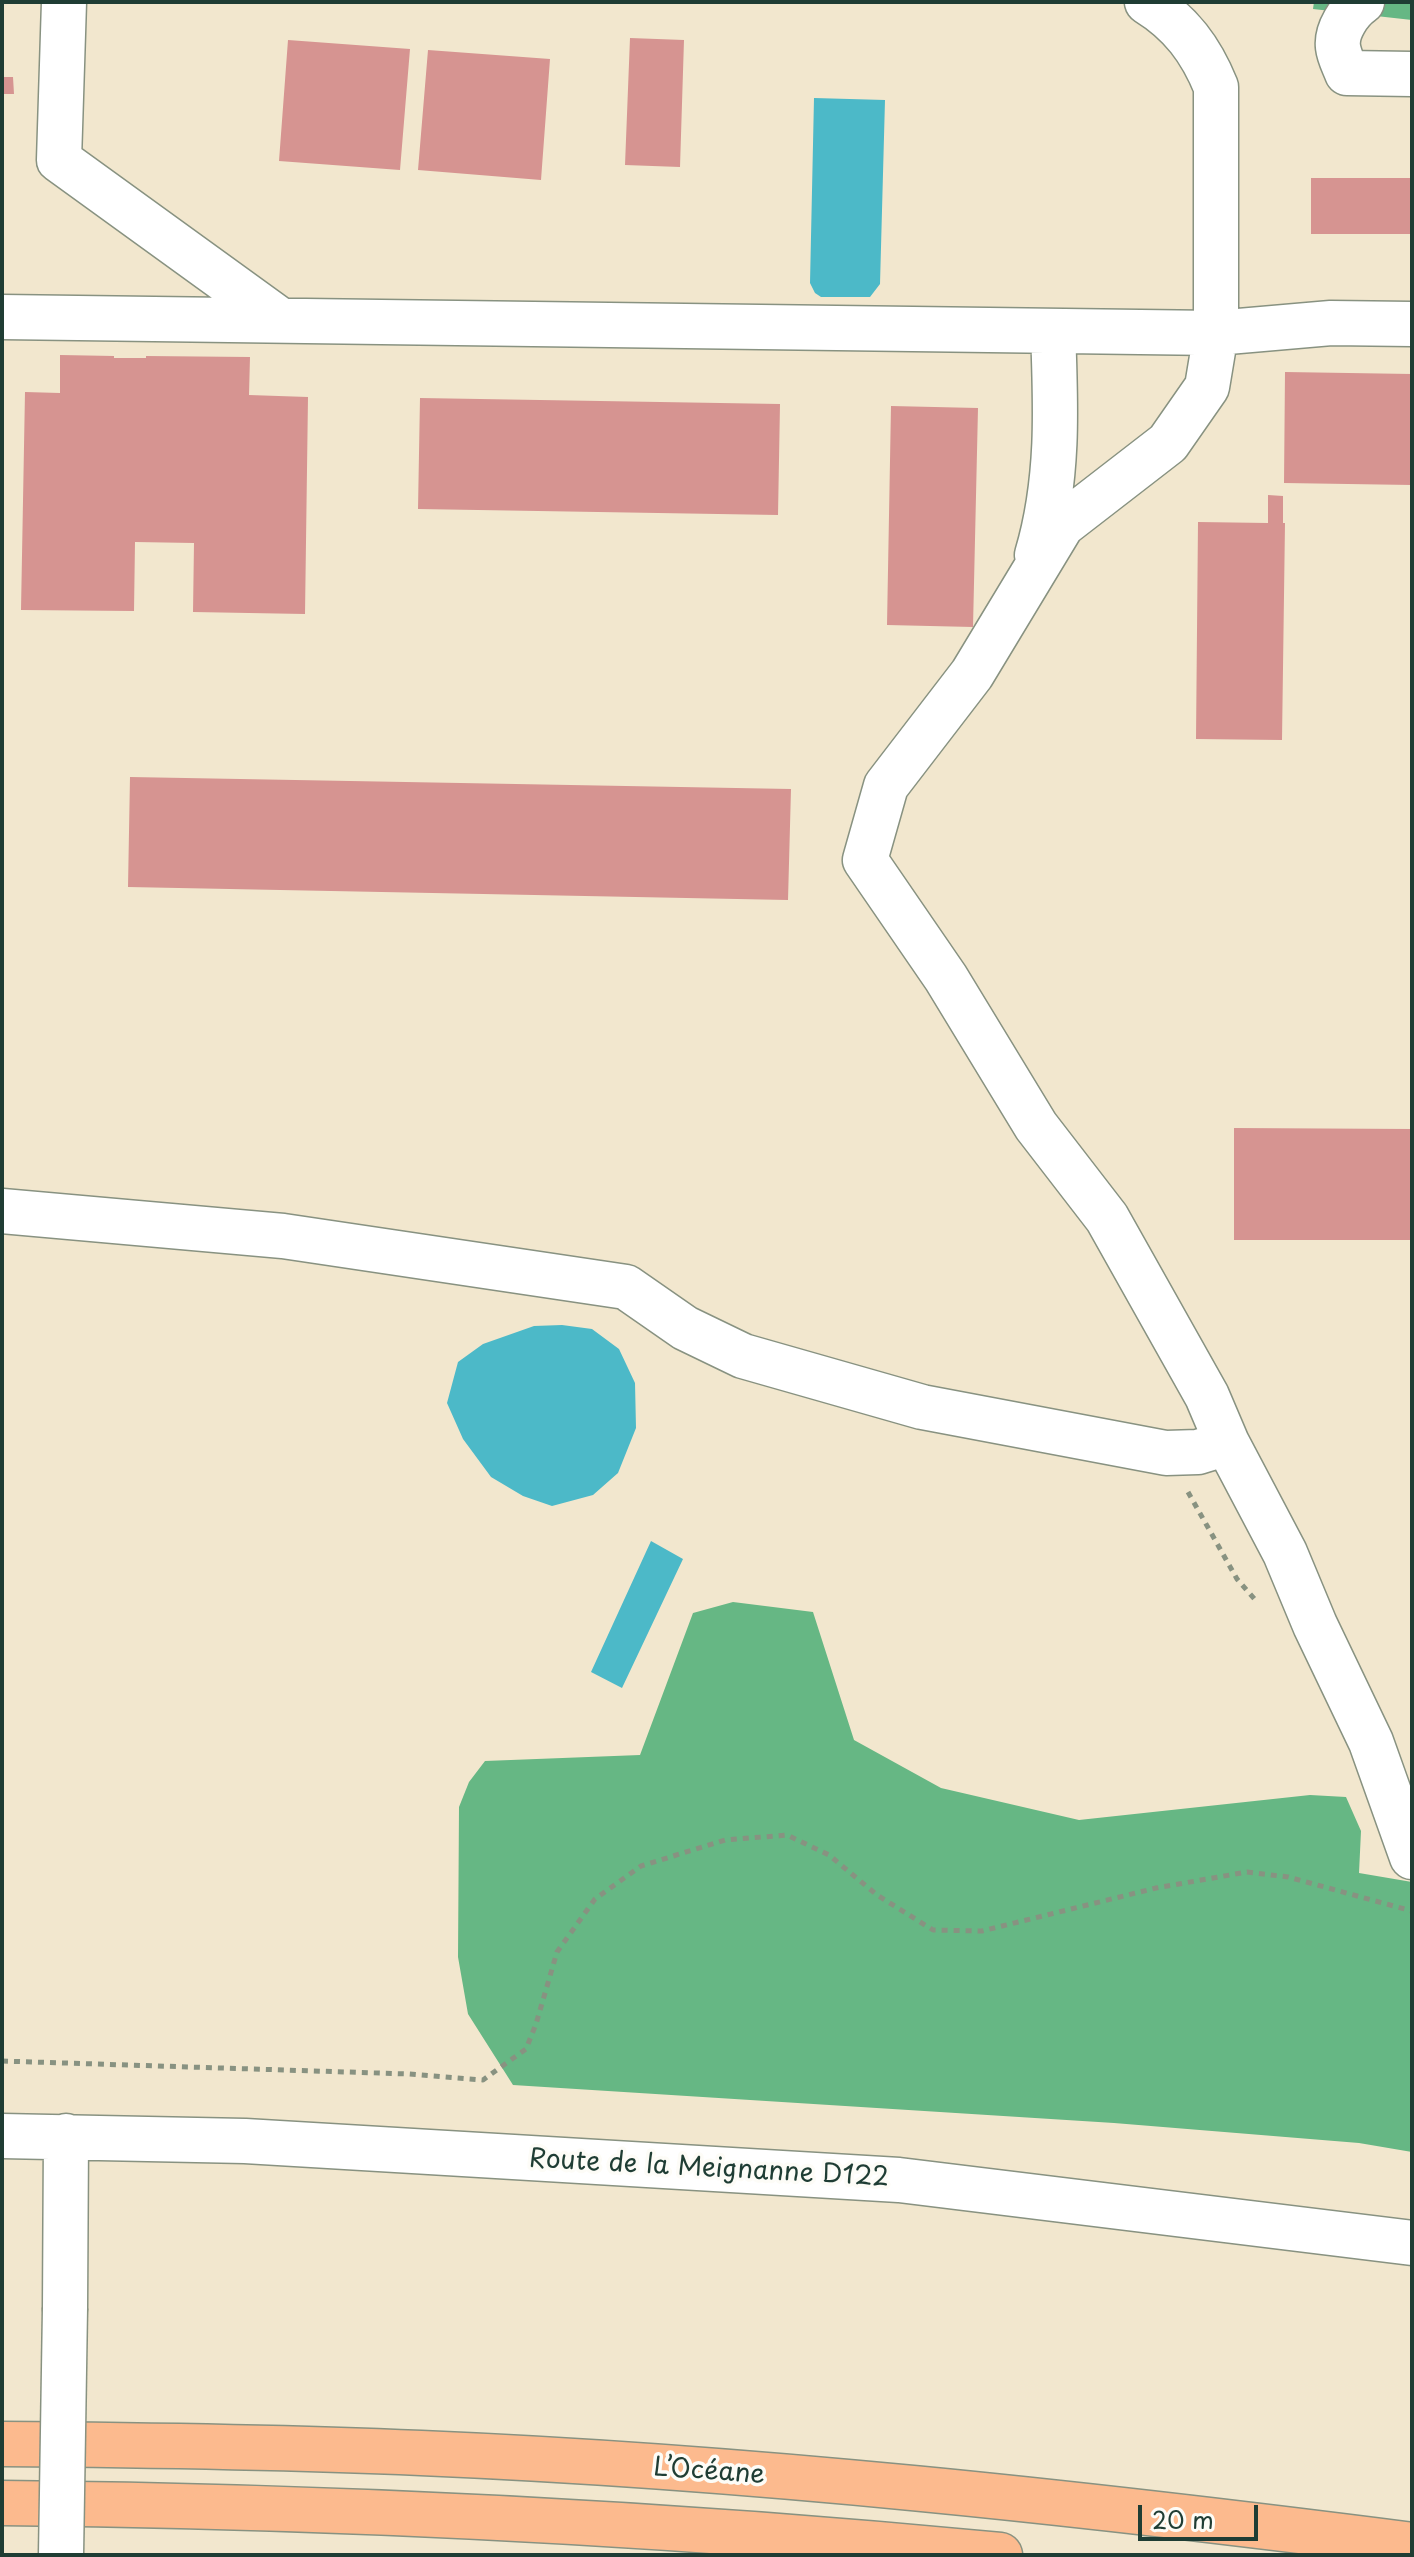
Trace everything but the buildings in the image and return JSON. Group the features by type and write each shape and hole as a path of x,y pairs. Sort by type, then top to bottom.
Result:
{"highway":[{"name":"L’Océane","path":"2,2444 422,2453 730,2472 1187,2516 1412,2545"},
{"path":"2,2503 328,2508 560,2519 792,2535 1000,2555"}],"street":[{"path":"64,2 59,160 280,320"},
{"path":"1147,2 1190,38 1205,61 1216,87 1216,333 1207,387 1168,443 1062,525 972,674 886,786 865,860 946,978 1036,1126 1107,1218 1207,1396 1227,1443 1285,1553 1315,1625 1371,1742 1412,1857"},
{"path":"1362,2 1342,27 1337,46 1347,73 1412,74"},
{"path":"2,317 1216,333 1331,323 1412,324"},
{"path":"1029,581 1043,536 1053,476 1056,421 1053,331"},
{"path":"2,1211 283,1236 626,1287 685,1328 743,1356 922,1407 1166,1453 1198,1452 1227,1443"},
{"name":"Route de la Meignanne D122","path":"2,2136 245,2141 899,2180 1412,2243"},
{"path":"61,2555 66,2136"}],"path":[{"path":"1166,1453 1237,1579 1260,1605 1290,1623 1315,1625"},
{"path":"2,2061 409,2074 483,2080 526,2049 557,1952 595,1899 641,1866 725,1840 787,1835 829,1855 877,1895 933,1930 982,1931 1156,1888 1247,1872 1288,1877 1412,1911"}],"green space":[{"path":"1314,2 1412,2 1412,20 1313,9"},
{"path":"733,1602 813,1612 854,1740 941,1788 1079,1820 1310,1795 1346,1797 1361,1831 1359,1873 1412,1882 1412,2152 1359,2143 1114,2123 513,2085 468,2014 458,1957 459,1807 469,1782 485,1761 640,1755 693,1613"}],"water":[{"path":"814,98 885,100 880,284 870,297 821,297 810,283"},
{"path":"562,1325 592,1329 619,1349 635,1383 636,1428 618,1473 593,1495 552,1506 523,1496 491,1477 463,1439 447,1403 458,1362 483,1344 534,1326"},
{"path":"651,1541 683,1559 622,1688 591,1672"}]}
